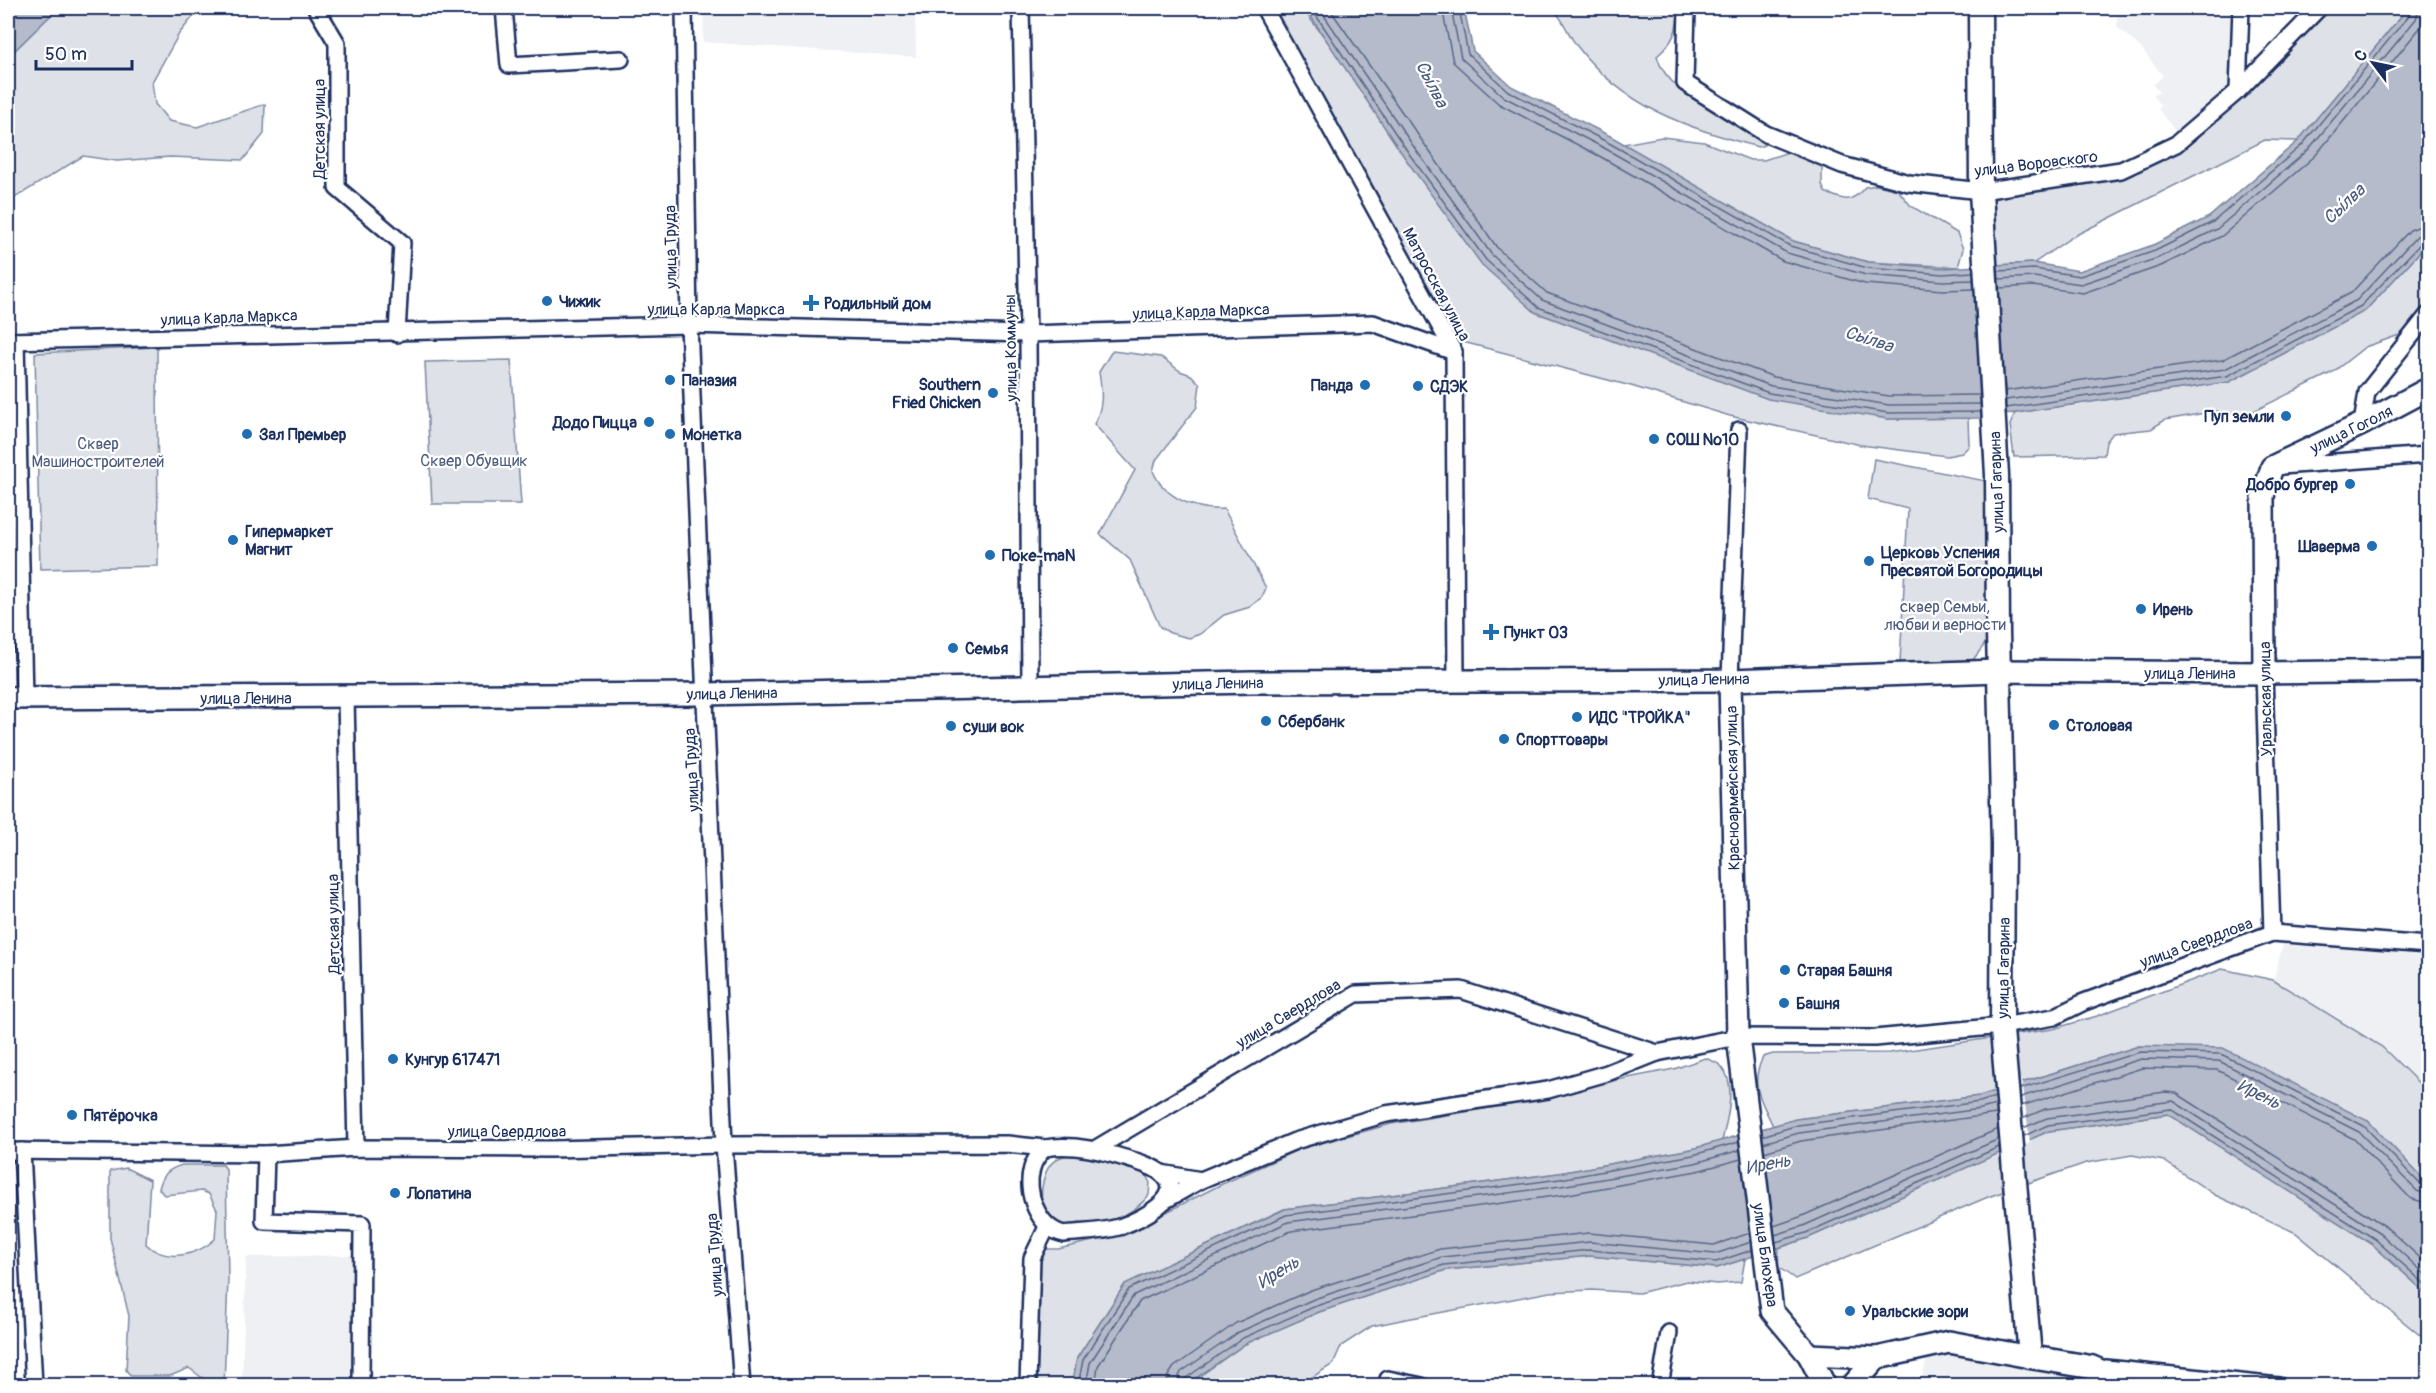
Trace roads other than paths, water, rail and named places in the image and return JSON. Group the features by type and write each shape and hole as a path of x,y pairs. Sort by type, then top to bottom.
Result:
{"main road":[{"name":"улица Гагарина","path":"1980,8 1981,191 1997,465 2003,845 2002,1028 2030,1358"},
{"path":"2030,1358 2091,1367 2133,1386"}],"street":[{"name":"Детская улица","path":"316,8 337,43 337,188 402,243 396,334"},
{"path":"504,8 509,65 621,59"},
{"name":"улица Труда","path":"684,8 689,325 724,1145 742,1386"},
{"name":"улица Коммуны","path":"1021,8 1028,334 1030,688"},
{"name":"Матросская улица","path":"1264,8 1454,352 1456,681"},
{"name":"улица Воровского","path":"1687,8 1685,83 1767,134 1842,165 1909,183 1981,191 2121,170 2176,144 2238,91 2319,8"},
{"path":"2238,91 2241,8"},
{"path":"2362,424 2367,392 2428,315"},
{"name":"улица Карла Маркса","path":"11,341 325,333 396,334 689,325 1028,334 1373,323 1454,352"},
{"path":"11,341 16,698"},
{"name":"улица Гоголя","path":"2272,466 2362,424 2428,389"},
{"name":"Красноармейская улица","path":"1738,1037 1730,680 1739,430"},
{"path":"2272,466 2428,455"},
{"name":"Уральская улица","path":"2272,466 2263,496 2264,673 2272,933"},
{"name":"улица Ленина","path":"16,698 346,698 705,694 1456,681 1730,680 1999,671 2264,673 2428,671"},
{"name":"Детская улица","path":"346,698 356,1148"},
{"name":"улица Свердлова","path":"1047,1227 1064,1234 1116,1228 1138,1220 1164,1201 1201,1180 1295,1141 1386,1114 1548,1090 1607,1073 1657,1053 1738,1037 1875,1038 2002,1028 2054,1017 2084,1002 2272,933 2428,945"},
{"name":"улица Свердлова","path":"1095,1149 1356,994 1461,990 1657,1053"},
{"name":"улица Блюхера","path":"1738,1037 1772,1311 1809,1355 1825,1386"},
{"path":"1007,1144 1031,1169"},
{"name":"улица Свердлова","path":"15,1151 266,1154 356,1148 550,1149 724,1145 1007,1144 1045,1148 1095,1149 1134,1161 1161,1173"},
{"path":"1028,1386 1032,1258 1047,1227 1039,1217 1033,1197 1031,1169 1045,1148"},
{"path":"15,1151 34,1386"},
{"path":"266,1154 264,1221 362,1224 361,1386"},
{"path":"1161,1173 1201,1180"},
{"path":"1161,1173 1168,1187 1164,1201"},
{"path":"1660,1386 1669,1333"},
{"path":"1809,1355 1877,1358 1948,1341 2030,1358"},
{"path":"1851,1386 1877,1358"},
{"path":"2091,1367 2197,1382 2279,1386"},
{"path":"1388,1382 1422,1386"}],"water":[{"path":"8,8 58,8 8,57"},
{"name":"Сы́лва","path":"1305,8 1464,8 1473,51 1511,86 1612,137 1793,241 1868,262 1944,268 2034,263 2079,271 2153,245 2209,217 2298,141 2408,8 2428,8 2428,243 2365,311 2229,382 1981,418 1888,419 1768,399 1535,312 1482,265 1405,158"},
{"path":"2139,1046 2223,1048 2368,1121 2428,1184 2428,1295 2372,1244 2168,1114 2049,1131 1808,1238 1717,1268 1590,1256 1446,1270 1319,1312 1245,1344 1186,1385 1072,1386 1077,1358 1125,1284 1285,1209 1559,1173 1692,1149 1796,1119 1980,1096"}],"place":[{"name":"Чижик","path":"547,301"},
{"name":"Родильный дом","path":"811,303"},
{"name":"Паназия","path":"670,380"},
{"name":"Панда","path":"1365,385"},
{"name":"СДЭК","path":"1418,386"},
{"name":"Southern Fried Chicken","path":"993,393"},
{"name":"Пуп земли","path":"2286,416"},
{"name":"Додо Пицца","path":"649,422"},
{"name":"Зал Премьер","path":"247,434"},
{"name":"Монетка","path":"670,434"},
{"name":"СОШ №10","path":"1654,439"},
{"name":"Добро бургер","path":"2350,484"},
{"name":"Гипермаркет Магнит","path":"233,540"},
{"name":"Шаверма","path":"2372,546"},
{"name":"Поке-maN","path":"990,555"},
{"name":"Церковь Успения Пресвятой Богородицы","path":"1869,561"},
{"name":"Ирень","path":"2141,609"},
{"name":"Пункт 03","path":"1491,632"},
{"name":"Семья","path":"953,648"},
{"name":"ИДС \"ТРОЙКА\"","path":"1577,717"},
{"name":"Сбербанк","path":"1266,721"},
{"name":"Столовая","path":"2054,725"},
{"name":"суши вок","path":"951,726"},
{"name":"Спорттовары","path":"1504,739"},
{"name":"Старая Башня","path":"1785,970"},
{"name":"Башня","path":"1784,1003"},
{"name":"Кунгур 617471","path":"393,1059"},
{"name":"Пятёрочка","path":"72,1115"},
{"name":"Лопатина","path":"395,1193"},
{"name":"Уральские зори","path":"1850,1311"}],"park label":[{"name":"Сквер Машиностроителей","path":"98,452"},
{"name":"Сквер Обувщик","path":"474,460"},
{"name":"сквер Семьи, любви и верности","path":"1945,615"}]}
